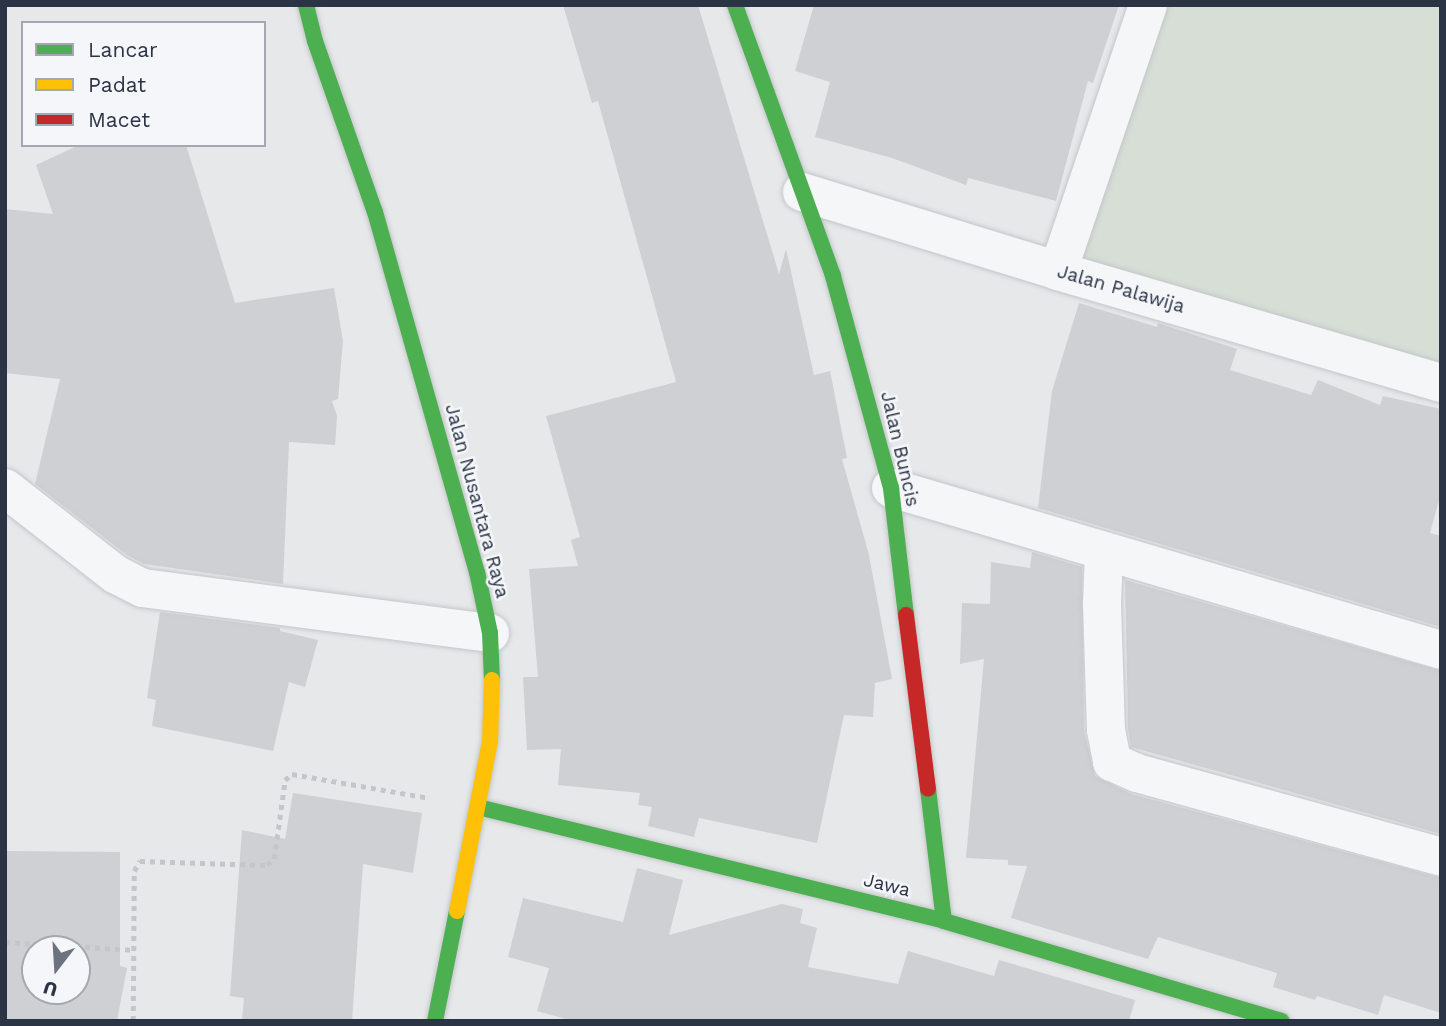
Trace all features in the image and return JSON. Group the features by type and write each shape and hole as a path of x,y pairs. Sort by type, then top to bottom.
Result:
{"street":[{"name":"Jalan Nusantara Raya","path":"306,5 375,212 477,572 490,633 493,695 490,742 435,1021"},
{"name":"Jalan Buncis","path":"735,5 833,276 891,488 944,920"},
{"path":"1058,271 1148,5"},
{"name":"Jalan Palawija","path":"802,192 1058,271 1441,383"},
{"path":"5,488 115,574 143,589 490,633"},
{"path":"891,488 1441,650"},
{"path":"1104,552 1102,604 1106,730 1112,762 1137,773 1441,857"},
{"name":"Jawa","path":"478,807 944,920 1282,1021"}],"path":[{"path":"133,1021 134,871 140,861 267,865 274,859 285,780 292,774 478,807"},
{"path":"5,942 134,950"}],"shaded area":[{"path":"1148,5 1441,5 1441,383 1058,271"}],"building":[{"path":"563,5 698,5 779,274 786,249 814,375 830,371 847,458 842,459 869,555 892,679 875,683 873,717 844,715 817,843 699,818 694,837 648,826 652,807 638,805 640,793 558,785 561,749 527,750 523,677 538,677 529,569 578,566 571,540 580,537 546,416 676,382 598,101 592,103"},
{"path":"814,5 1119,5 1093,83 1088,81 1056,201 968,178 966,185 892,158 815,137 830,82 795,71"},
{"path":"75,147 187,147 235,303 334,288 343,341 338,399 332,401 337,416 335,445 289,442 283,584 144,564 127,555 35,484 60,379 5,373 5,209 53,214 36,165"},
{"path":"1079,303 1157,327 1158,323 1237,349 1230,370 1311,395 1318,380 1380,405 1383,396 1441,409 1441,493 1430,533 1441,536 1441,627 1038,508 1052,391"},
{"path":"1032,552 1082,567 1084,731 1095,776 1131,794 1441,878 1441,1013 1384,995 1378,1015 1317,996 1315,1000 1273,987 1277,973 1158,937 1148,959 1011,918 1027,866 1008,865 1008,860 966,858 984,659 960,664 962,603 990,604 991,562 1030,568"},
{"path":"1125,580 1441,671 1441,834 1131,747 1128,728"},
{"path":"160,612 280,628 280,631 318,640 305,687 289,682 273,751 152,726 156,700 147,698"},
{"path":"293,793 422,813 413,873 363,864 352,1021 242,1021 244,998 230,996 242,830 285,839"},
{"path":"5,851 120,852 120,966 127,968 117,1021 5,1021"},
{"path":"637,868 683,880 669,935 782,904 803,909 800,923 817,928 808,967 898,984 908,951 994,976 999,960 1135,1000 1129,1021 573,1021 537,1011 549,968 508,957 523,898 623,922"}],"traffic: fast":[{"path":"306,5 315,41 375,212 477,572 490,633 492,680"},
{"path":"735,5 833,276 891,488 906,615"},
{"path":"928,789 944,921"},
{"path":"478,807 944,921 1282,1021"},
{"path":"435,1021 457,911"}],"traffic: slow":[{"path":"457,911 490,742 492,680"}],"traffic: jam":[{"path":"906,615 928,789"}]}
